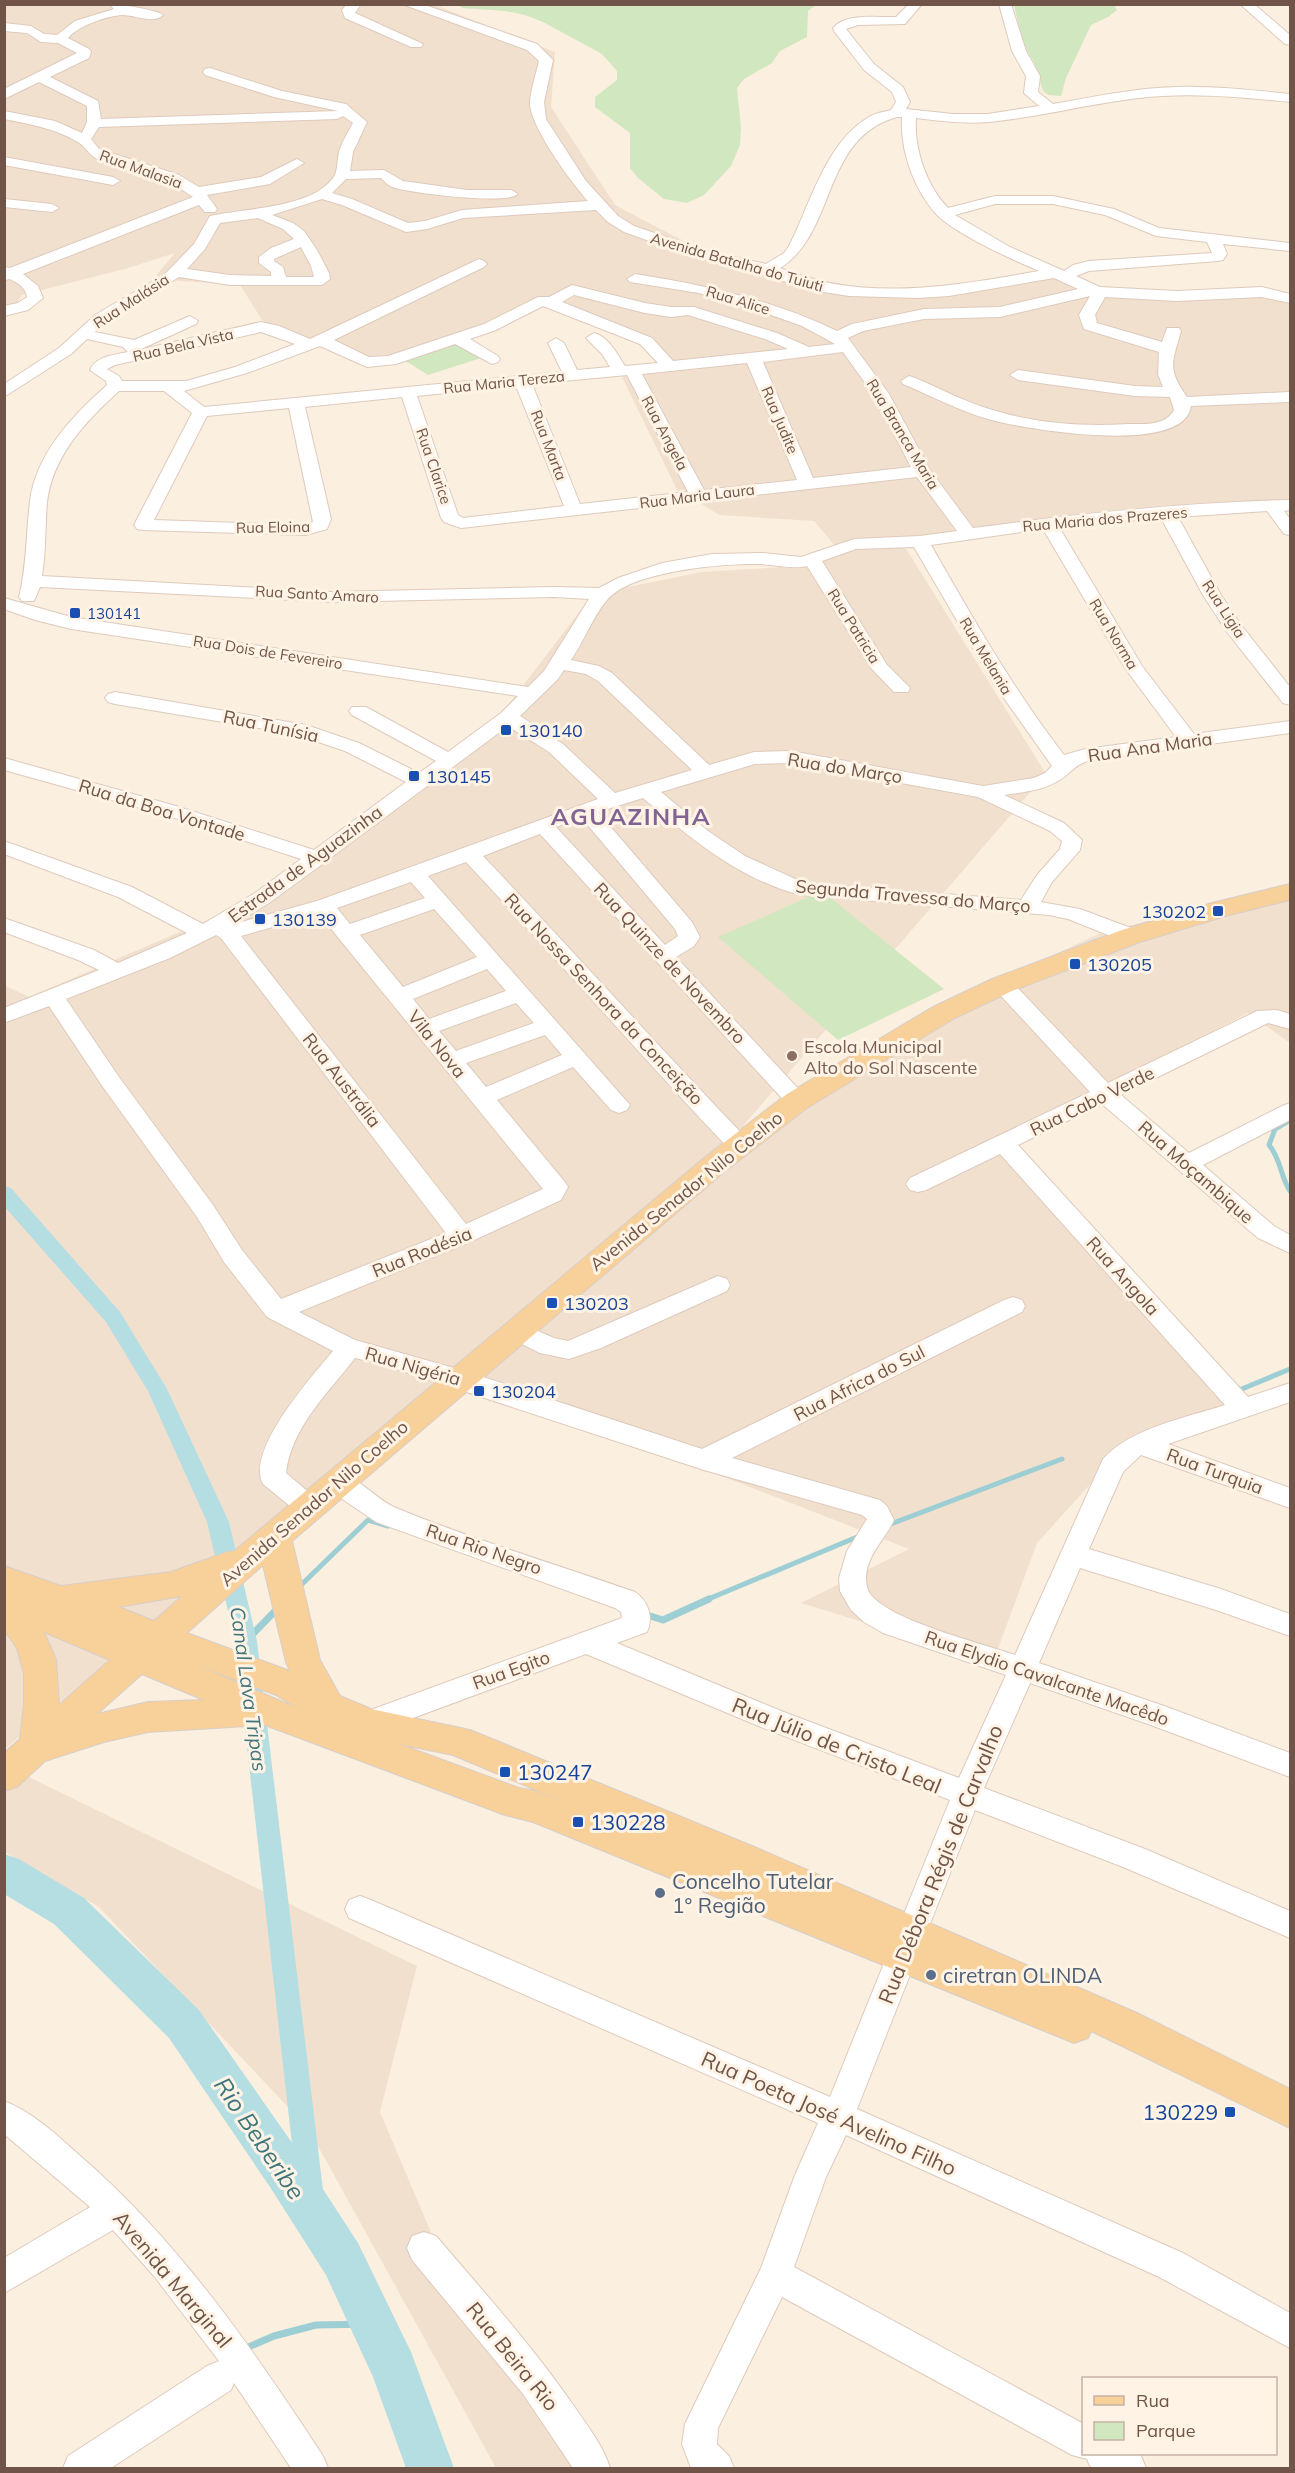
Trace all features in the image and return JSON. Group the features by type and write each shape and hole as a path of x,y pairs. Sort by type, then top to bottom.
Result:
{"main road":[{"name":"Avenida Senador Nilo Coelho","path":"4,1776 150,1646 220,1576 267,1545 459,1379 739,1144 797,1101 943,1013 1002,985 1131,936 1221,909 1290,892"},
{"path":"267,1545 307,1673 327,1706 366,1735"},
{"path":"58,1599 138,1592 220,1576"},
{"path":"4,1579 58,1599 150,1646 223,1688 283,1705 366,1735 518,1804 539,1792 557,1793 677,1842 739,1858 907,1943 1290,2128"},
{"path":"4,1600 150,1646"},
{"path":"4,1607 26,1632 44,1688 37,1749 105,1727 148,1717 223,1688 283,1705 327,1706"},
{"path":"539,1792 907,1943 1123,2026 1290,2109"}],"street":[{"path":"355,4 348,10 350,15 416,44"},
{"name":"Avenida Batalha do Tuiuti","path":"408,4 532,47 544,56 546,60 537,102 539,119 580,184 613,219 629,229 699,254 768,269 804,284 907,293 982,287 1061,275 1089,266 1218,257 1220,254 1213,237"},
{"path":"916,4 900,21 850,23 841,25 839,28 869,67 898,90 903,102 902,113 914,158 924,183 944,214 988,241 1096,291 1177,296 1262,292 1290,298"},
{"path":"992,4 1006,7 1019,51 1033,76 1031,93 1051,109"},
{"path":"1246,4 1290,41"},
{"path":"61,39 65,32 121,7 138,14 157,15"},
{"path":"4,27 31,30 41,38 61,39 83,51 85,55 4,95"},
{"path":"210,72 279,94 333,105 360,122 345,154 343,175 335,184 320,194 262,214 215,219"},
{"name":"Rua Malasia","path":"39,77 93,104 94,123 84,139 94,152 165,175 199,196 215,219"},
{"path":"4,78 25,83"},
{"path":"768,269 789,256 796,247 834,164 846,144 874,120 902,113 966,119 1051,109 1139,93 1174,91 1214,91 1290,98"},
{"path":"94,123 352,115"},
{"path":"7,118 50,124 84,139"},
{"path":"4,162 113,181"},
{"path":"7,273 199,196 265,181 297,163"},
{"path":"343,175 384,174 403,186 467,194 511,194"},
{"path":"320,194 347,202 406,228 427,225 462,214 600,206"},
{"path":"944,214 995,200 1053,200 1110,212 1156,232 1290,247"},
{"path":"4,203 52,208"},
{"path":"176,272 230,280 317,282 322,279 317,261 295,230 262,214"},
{"name":"Rua Malásia","path":"4,392 65,351 100,318 176,272 200,246 215,219"},
{"path":"279,280 278,270 267,263 266,257 304,241"},
{"path":"24,610 33,581 38,548 39,499 45,475 65,440 85,415 115,386 170,388 203,383 316,342 479,264"},
{"path":"4,311 23,307 35,298 33,288 7,273"},
{"name":"Rua Alice","path":"634,279 717,292 808,323 841,342"},
{"path":"316,342 374,363 409,355 490,327 572,290 645,308 671,312 689,310 771,336 808,352"},
{"path":"1096,291 1088,315 1090,326 1167,349"},
{"name":"Rua Maria Tereza","path":"201,412 808,352 841,342 858,327 924,314 1000,312 1096,291"},
{"path":"546,302 646,341 669,366"},
{"name":"Rua Bela Vista","path":"106,367 134,345 190,321"},
{"name":"Rua Bela Vista","path":"106,367 256,328 273,329 316,342"},
{"path":"909,381 979,411 1017,422 1076,431 1114,431 1163,426 1179,417 1183,410 1168,381 1166,371 1167,349 1173,331"},
{"path":"84,334 134,345"},
{"path":"455,338 492,359"},
{"name":"Rua Angela","path":"594,338 626,370 659,418 698,495"},
{"name":"Rua Branca Maria","path":"841,342 881,394 922,471 968,533"},
{"path":"556,343 572,376"},
{"name":"Rua Judite","path":"753,358 807,483"},
{"path":"106,367 115,386"},
{"path":"1018,375 1178,397 1290,398"},
{"name":"Rua Marta","path":"522,381 574,510"},
{"path":"170,388 201,412"},
{"name":"Rua Clarice","path":"408,392 450,518 461,523 472,523"},
{"name":"Rua Eloina","path":"201,412 143,525 306,530 321,525 320,503 296,402"},
{"name":"Rua Maria Laura","path":"472,523 698,495 922,471"},
{"name":"Rua Maria dos Prazeres","path":"920,541 1048,523 1167,512 1290,505"},
{"path":"1272,506 1290,530"},
{"name":"Rua Ligia","path":"1167,512 1212,595 1234,628 1290,699"},
{"name":"Rua Norma","path":"1048,523 1134,668 1188,740"},
{"name":"Estrada de Aguazinha","path":"4,1016 217,930 508,717 560,663 588,613 602,594 610,588 668,567 712,559 763,558 791,562 812,559 854,544 920,541"},
{"name":"Rua Melania","path":"920,541 1006,689 1030,725 1062,765"},
{"name":"Rua Patricia","path":"812,559 880,668 901,688"},
{"name":"Rua Santo Amaro","path":"33,581 236,590 332,597 554,592 602,594"},
{"name":"Rua Dois de Fevereiro","path":"4,603 71,623 533,693"},
{"path":"560,663 592,670 605,677 705,772"},
{"name":"Rua Tunísia","path":"115,698 299,729 352,747 419,781"},
{"path":"359,711 450,761"},
{"path":"508,717 556,748 586,773 612,801"},
{"name":"Rua Ana Maria","path":"983,792 1039,783 1052,777 1062,765 1085,755 1290,727"},
{"name":"Rua do Março","path":"217,930 324,906 470,854 585,809 754,758 791,757 983,792 1057,827 1072,840 1070,850 1044,879 1027,907"},
{"name":"Rua da Boa Vontade","path":"4,764 169,810 318,858"},
{"name":"Segunda Travessa do Março","path":"647,790 730,857 774,881 801,889 1027,907 1073,914 1131,936"},
{"path":"585,809 636,872 685,927 689,937 664,955"},
{"name":"Rua Quinze de Novembro","path":"543,825 797,1101"},
{"path":"4,847 125,892 217,930"},
{"name":"Rua Nossa Senhora da Conceição","path":"470,854 584,975 630,1030 739,1144"},
{"path":"416,874 619,1105"},
{"path":"346,933 439,900"},
{"name":"Vila Nova","path":"324,906 552,1182"},
{"path":"4,924 75,950 117,971"},
{"name":"Rua Austrália","path":"217,930 462,1236"},
{"path":"398,997 491,959"},
{"name":"Rua Moçambique","path":"1002,985 1106,1094 1266,1232 1290,1245"},
{"path":"424,1029 520,993"},
{"name":"Rua Nigéria","path":"54,997 111,1082 205,1211 233,1256 276,1311 349,1348 459,1379 704,1460 871,1507 878,1513 880,1520 860,1549"},
{"name":"Rua Cabo Verde","path":"918,1184 1265,1016 1277,1017 1290,1022"},
{"path":"451,1061 549,1025"},
{"path":"482,1098 577,1057"},
{"path":"1186,1164 1290,1112"},
{"name":"Rua Angola","path":"1004,1144 1243,1408"},
{"name":"Rua Rodésia","path":"276,1311 462,1236 553,1194 556,1187 552,1182"},
{"path":"517,1331 549,1346 570,1350 718,1285"},
{"name":"Rua Africa do Sul","path":"704,1460 1013,1306"},
{"path":"310,1508 272,1477 273,1460 282,1437 349,1348"},
{"name":"Rua Débora Régis de Carvalho","path":"707,2456 702,2424 775,2275 811,2175 838,2116 966,1796 1021,1667 1112,1467 1123,1454 1139,1443 1290,1392"},
{"name":"Rua Turquia","path":"1139,1443 1290,1498"},
{"name":"Rua Rio Negro","path":"338,1483 385,1515 593,1587 636,1615"},
{"name":"Rua Elydio Cavalcante Macêdo","path":"860,1549 853,1573 853,1585 861,1605 872,1615 1290,1765"},
{"path":"1072,1555 1221,1600 1290,1625"},
{"name":"Rua Egito","path":"366,1735 585,1642 636,1615"},
{"name":"Rua Júlio de Cristo Leal","path":"585,1642 966,1796 1134,1858 1290,1925"},
{"name":"Rua Poeta José Avelino Filho","path":"360,1909 838,2116 1171,2265 1290,2331"},
{"name":"Avenida Marginal","path":"4,2116 78,2174 132,2223 198,2302 311,2469"},
{"path":"4,2277 105,2216"},
{"name":"Rua Beira Rio","path":"424,2248 501,2338 568,2425 594,2469"},
{"path":"775,2275 1082,2442"},
{"path":"80,2469 219,2378"},
{"path":"1104,2455 1129,2469"}],"shaded area":[{"path":"5,5 435,5 555,52 551,107 615,205 691,245 865,291 935,292 1041,270 1080,292 1250,294 1290,304 1290,506 1076,519 905,547 1046,774 724,1148 979,989 1101,933 1236,898 1290,890 1290,1043 1248,1013 994,1143 1232,1409 1114,1458 1037,1543 993,1662 801,1603 909,1549 678,1459 440,1380 5,1749 4,985 29,997 205,921 310,868 493,725 593,594 702,572 799,566 837,548 814,521 719,515 692,498 681,498 618,369 668,366 647,343 539,300 499,322 370,366 264,323 240,285 153,279 175,253 125,269 22,295 10,314 5,315"},
{"path":"4,1765 417,1966 380,2112 469,2322 609,2468 496,2468 308,2128 99,1907 5,1852"}],"green space":[{"path":"458,5 816,5 808,11 807,37 780,51 772,63 744,79 737,88 741,128 740,145 731,166 704,195 687,203 664,199 638,178 630,168 630,133 595,107 595,97 617,80 617,71 602,54 543,22 525,15 463,8"},
{"path":"1014,5 1114,5 1117,10 1091,25 1066,78 1061,96 1049,95 1043,91 1034,62 1023,44"},
{"path":"450,341 481,358 428,375 401,358"},
{"path":"822,891 944,989 838,1040 718,937"}],"waterway":[{"path":"1290,1120 1275,1129 1269,1145 1290,1191"},
{"name":"Canal Lava Tripas","path":"4,1193 113,1317 157,1389 218,1522 246,1641 313,2215"},
{"path":"1237,1391 1290,1369"},
{"path":"888,1525 1062,1459"},
{"path":"298,1588 368,1520 388,1526"},
{"path":"706,1600 862,1535"},
{"path":"644,1614 663,1620 709,1599"},
{"path":"246,1641 278,1608"},
{"name":"Rio Beberibe","path":"4,1872 69,1911 184,2024 286,2172 342,2259 394,2369 430,2468"},
{"path":"244,2349 274,2336 316,2325 372,2324"}],"place":[{"name":"130141","path":"75,613"},
{"name":"130140","path":"506,730"},
{"name":"130145","path":"414,776"},
{"name":"130202","path":"1218,911"},
{"name":"130139","path":"260,919"},
{"name":"130205","path":"1075,964"},
{"name":"Escola Municipal Alto do Sol Nascente","path":"792,1056"},
{"name":"130203","path":"552,1303"},
{"name":"130204","path":"479,1391"},
{"name":"130247","path":"505,1772"},
{"name":"130228","path":"578,1822"},
{"name":"Concelho Tutelar 1° Região","path":"660,1893"},
{"name":"ciretran OLINDA","path":"931,1975"},
{"name":"130229","path":"1230,2112"}],"district":[{"name":"AGUAZINHA","path":"631,816"}]}
